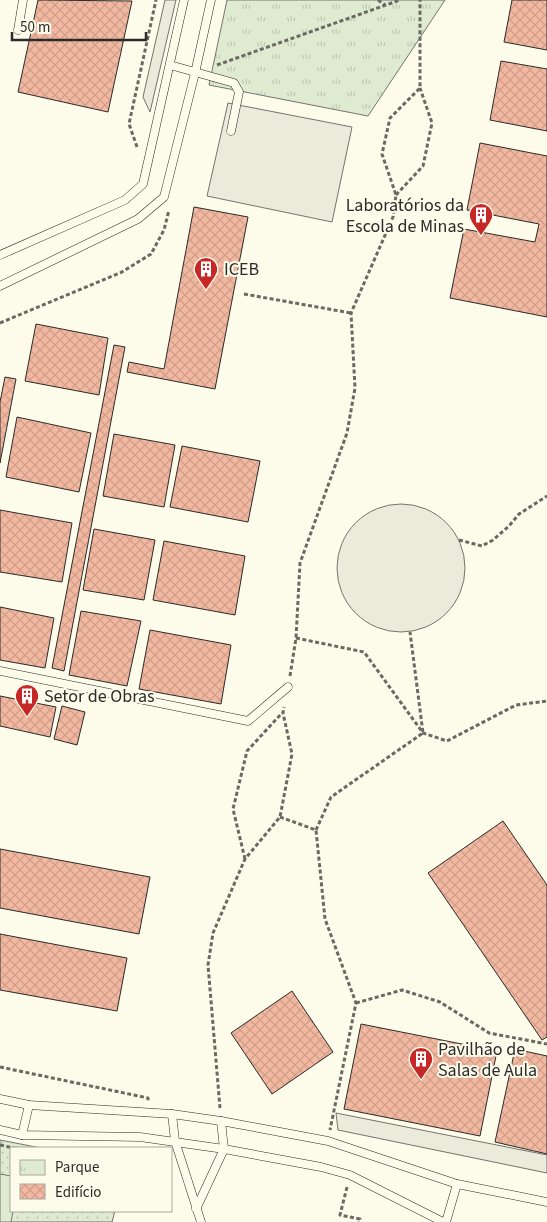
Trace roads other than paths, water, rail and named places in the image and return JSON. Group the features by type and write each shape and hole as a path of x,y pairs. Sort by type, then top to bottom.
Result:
{"lane":[{"path":"18,30 23,0"},
{"path":"0,255 125,200 143,184 184,0"},
{"path":"0,275 2,285 138,218 164,197 196,73 211,0"},
{"path":"170,65 234,83 239,92 232,131"},
{"path":"0,671 248,721 288,687"},
{"path":"0,1099 29,1105 172,1114 221,1121 328,1142 457,1184 547,1202"},
{"path":"22,1135 29,1105"},
{"path":"172,1114 175,1141 201,1222"},
{"path":"196,1209 224,1148 221,1121"},
{"path":"0,1130 22,1135 140,1137 175,1141 224,1148 321,1167 350,1175 445,1222 457,1184"}],"place":[{"name":"Laboratórios da Escola de Minas","path":"481,236"},
{"name":"ICEB","path":"206,290"},
{"name":"Setor de Obras","path":"27,717"},
{"name":"Pavilhão de Salas de Aula","path":"421,1080"}]}
